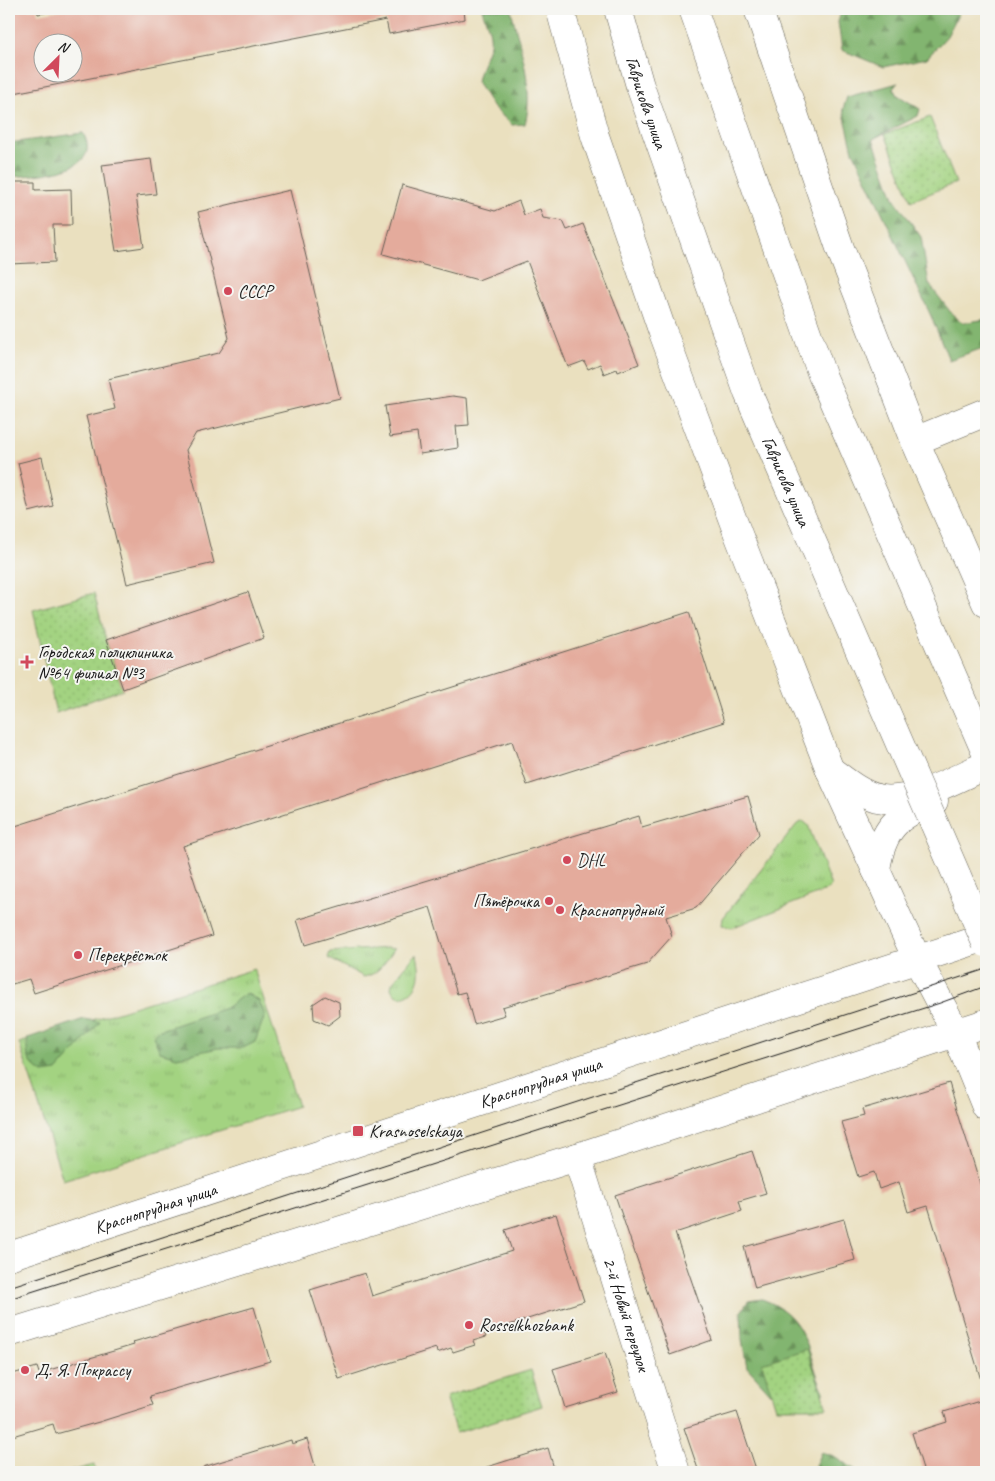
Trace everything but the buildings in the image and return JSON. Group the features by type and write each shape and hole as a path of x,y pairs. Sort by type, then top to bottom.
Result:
{"main road":[{"path":"560,9 594,136 662,330 830,770 917,959 956,1033 985,1104"},
{"name":"Гаврикова улица","path":"618,9 640,86 748,393 986,943"},
{"path":"693,9 822,375 986,753"},
{"path":"758,9 840,248 915,441 986,603"},
{"path":"915,441 986,412"},
{"path":"830,770 855,789 878,798 906,799 986,765"},
{"path":"876,870 884,838 892,826 909,810 986,779"},
{"name":"Краснопрудная улица","path":"9,1256 986,937"},
{"path":"9,1333 577,1157 986,1023"},
{"name":"2-й Новый переулок","path":"577,1157 676,1472"}],"green space":[{"path":"482,9 511,9 522,51 527,81 528,110 525,124 512,125 492,106 477,82 490,44 489,31"},
{"path":"842,9 961,9 947,36 927,58 883,67 842,50 838,22"},
{"path":"898,83 893,87 896,94 920,109 918,116 873,139 894,198 921,237 929,284 952,314 963,323 986,319 986,347 949,360 931,316 853,151 843,109 847,97"},
{"path":"930,117 956,183 911,201 885,134"},
{"path":"83,133 87,147 84,157 76,164 63,170 49,173 9,177 9,143"},
{"path":"94,593 106,640 123,689 56,713 33,610"},
{"path":"803,821 808,825 831,886 825,891 731,928 722,925 723,918 797,824"},
{"path":"394,949 381,967 374,973 364,977 328,958 330,952"},
{"path":"417,955 419,973 415,988 404,996 393,993 392,983"},
{"path":"254,969 298,1106 63,1180 19,1043"},
{"path":"246,993 259,1001 265,1015 255,1042 243,1048 218,1048 177,1057 160,1052 153,1036 157,1031 226,1008"},
{"path":"84,1019 100,1022 57,1071 43,1073 34,1066 27,1054 28,1038"},
{"path":"762,1299 777,1306 789,1315 804,1337 824,1392 814,1403 775,1398 747,1367 742,1339 741,1312 748,1301"},
{"path":"807,1349 827,1408 776,1408 762,1363"},
{"path":"531,1370 542,1406 456,1433 445,1397"},
{"path":"821,1452 834,1456 859,1472 818,1472 815,1466"},
{"path":"94,1465 96,1472 68,1472"}],"tram line":[{"path":"9,1287 986,969"},
{"path":"9,1299 940,1003 986,986"}],"place":[{"name":"СССР","path":"228,291"},
{"name":"Городская поликлиника №64 филиал №3","path":"27,662"},
{"name":"DHL","path":"567,860"},
{"name":"Пятёрочка","path":"549,901"},
{"name":"Краснопрудный","path":"560,910"},
{"name":"Перекрёсток","path":"78,955"},
{"name":"Krasnoselskaya","path":"358,1131"},
{"name":"Rosselkhozbank","path":"469,1325"},
{"name":"Д. Я. Покрассу","path":"25,1370"}]}
